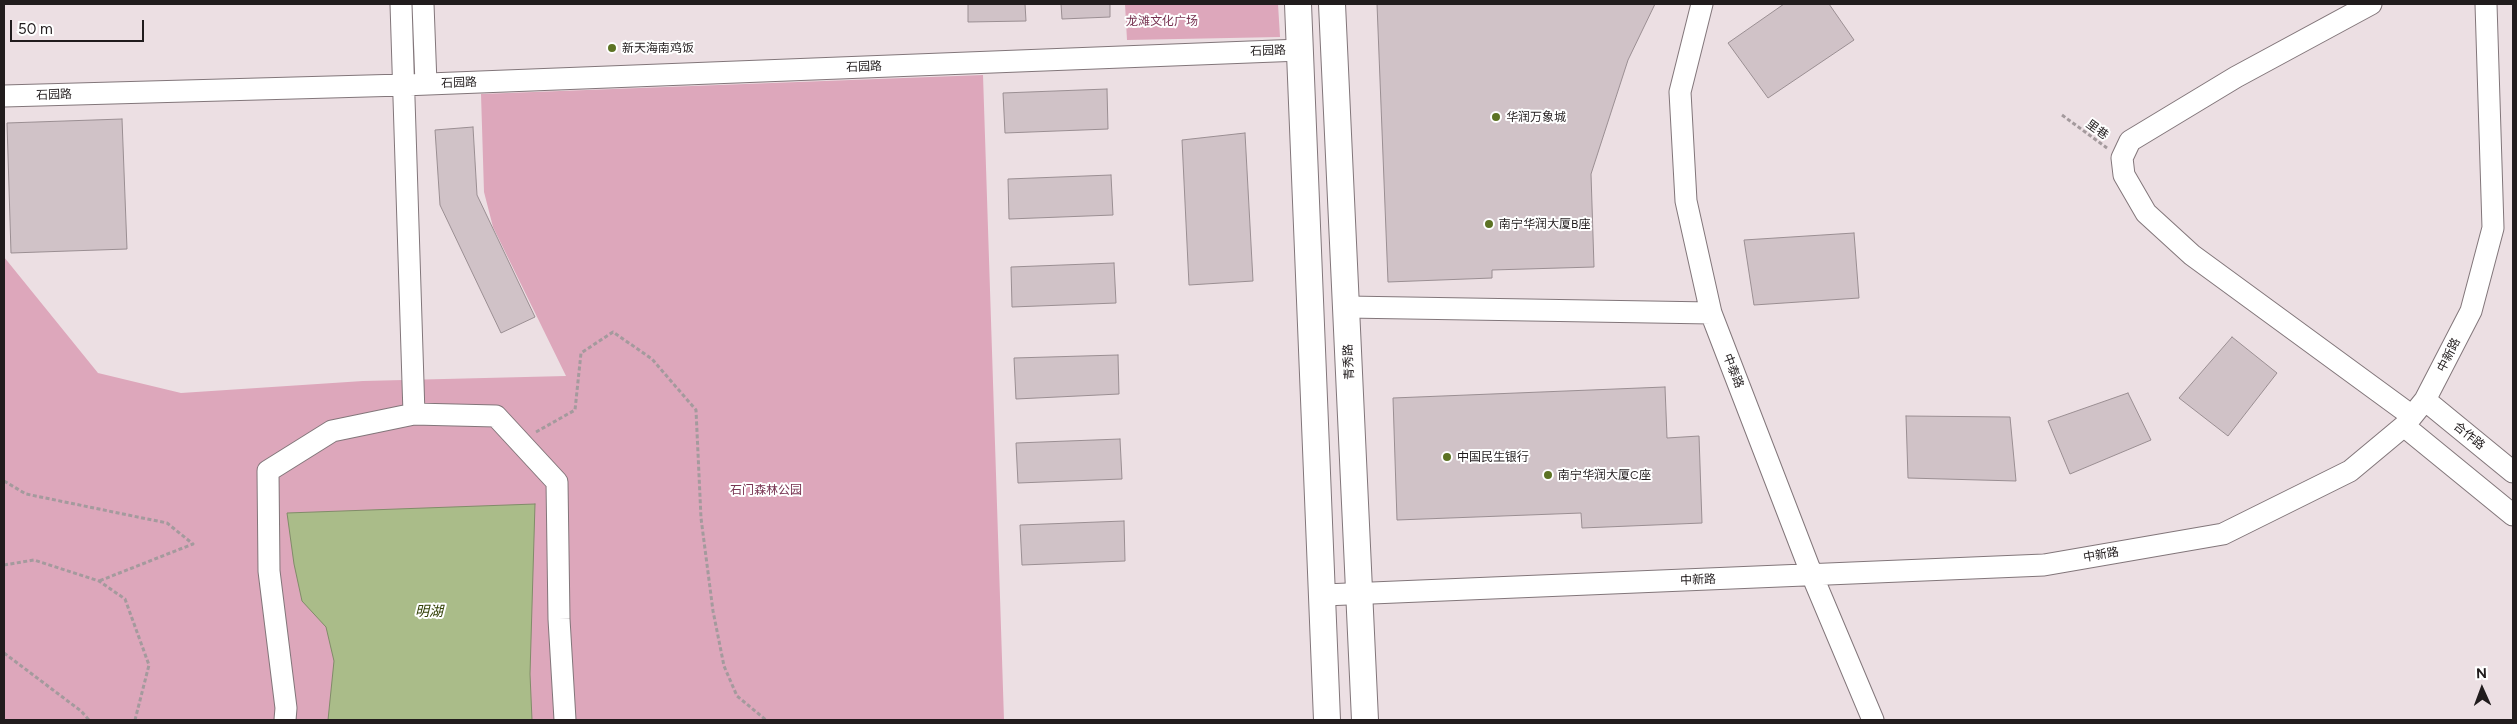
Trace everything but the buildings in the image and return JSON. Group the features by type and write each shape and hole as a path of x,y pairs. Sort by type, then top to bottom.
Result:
{"main road":[{"path":"1298,4 1324,595 1327,720"},
{"name":"青秀路","path":"1332,4 1361,594 1365,720"}],"street":[{"path":"401,4 414,414"},
{"name":"石园路","path":"423,4 426,84"},
{"name":"中泰路","path":"1702,4 1680,92 1686,201 1711,312 1812,575 1873,720"},
{"path":"2372,4 2236,77 2130,141 2122,158 2124,175 2146,213 2192,255 2414,414 2513,515"},
{"name":"中新路","path":"1324,595 2044,565 2224,534 2350,472 2414,414 2471,311 2492,228 2486,4"},
{"name":"石园路","path":"4,96 403,85 1301,50"},
{"path":"1347,308 1711,312"},
{"path":"285,720 286,708 269,571 268,471 332,431 414,414 496,416 557,482 559,619 565,720"},
{"name":"合作路","path":"2414,414 2513,472"}],"path":[{"name":"里巷","path":"2062,115 2122,158"},
{"path":"519,441 575,410 581,353 613,332 652,359 696,410 702,518 714,611 724,666 737,696 766,720"},
{"path":"4,481 26,494 167,523 193,544 99,582"},
{"path":"4,565 34,560 99,582 125,599 149,665 135,720"},
{"path":"4,653 81,711 89,720"}],"green space":[{"name":"龙滩文化广场","path":"1125,4 1278,4 1280,37 1127,40"},
{"name":"石门森林公园","path":"983,75 1004,720 4,720 4,257 98,373 181,393 363,381 566,376 493,227 484,192 481,94"}],"water":[{"name":"明湖","path":"535,504 530,674 532,720 328,720 334,661 326,627 302,601 294,564 287,513"}],"place":[{"name":"新天海南鸡饭","path":"612,48"},
{"name":"华润万象城","path":"1496,117"},
{"name":"南宁华润大厦B座","path":"1489,224"},
{"name":"中国民生银行","path":"1447,457"},
{"name":"南宁华润大厦C座","path":"1548,475"}]}
